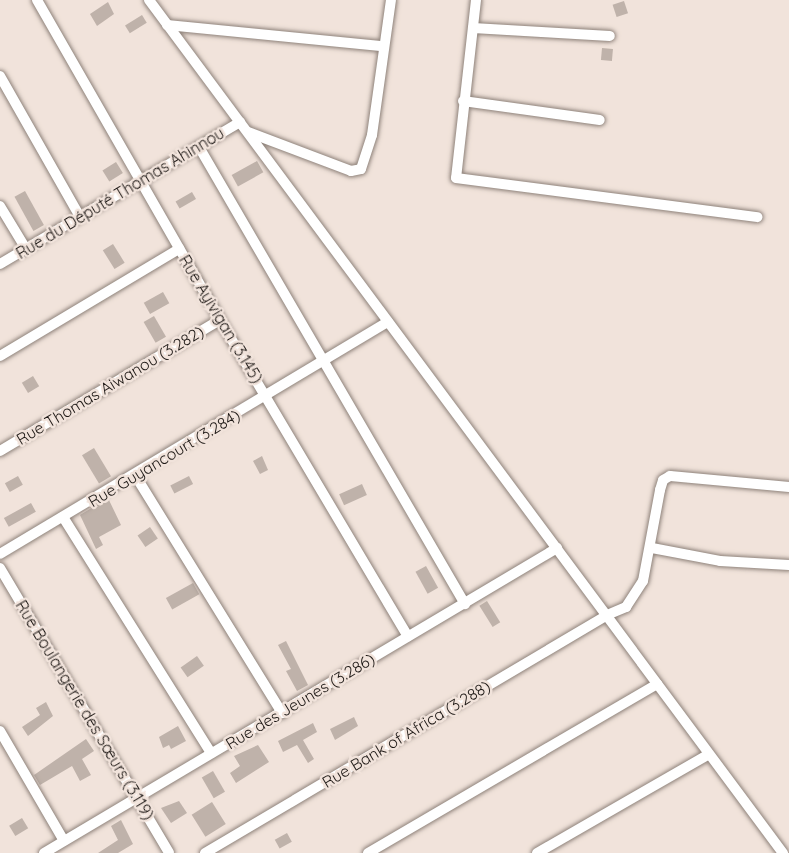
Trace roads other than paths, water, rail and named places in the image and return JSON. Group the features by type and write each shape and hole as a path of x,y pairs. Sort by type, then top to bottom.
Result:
{"street":[{"name":"Rue Ayivigan (3.145)","path":"37,0 220,320 408,636"},
{"path":"149,0 783,853"},
{"path":"243,127 358,171 369,155 391,0"},
{"path":"476,0 456,178 757,217"},
{"path":"167,25 383,46"},
{"path":"473,28 610,36"},
{"path":"0,76 80,217"},
{"path":"463,101 600,120"},
{"name":"Rue du Député Thomas Ahinnou","path":"0,264 199,147 243,127"},
{"path":"199,147 465,604"},
{"path":"0,206 26,249"},
{"path":"0,356 179,249"},
{"name":"Rue Thomas Aiwanou (3.282)","path":"0,451 220,320"},
{"name":"Rue Guyancourt (3.284)","path":"0,554 267,397 388,322"},
{"path":"135,475 282,713"},
{"name":"Rue Bank of Africa (3.288)","path":"205,853 607,615 626,607 636,596 652,549 663,480 670,476 789,487"},
{"path":"63,517 211,753"},
{"name":"Rue des Jeunes (3.286)","path":"44,853 556,548"},
{"path":"652,549 720,561 789,565"},
{"name":"Rue Boulangerie des Sœurs (3.119)","path":"0,568 169,853"},
{"path":"368,853 657,684"},
{"path":"0,731 64,841"},
{"path":"537,853 709,754"}]}
